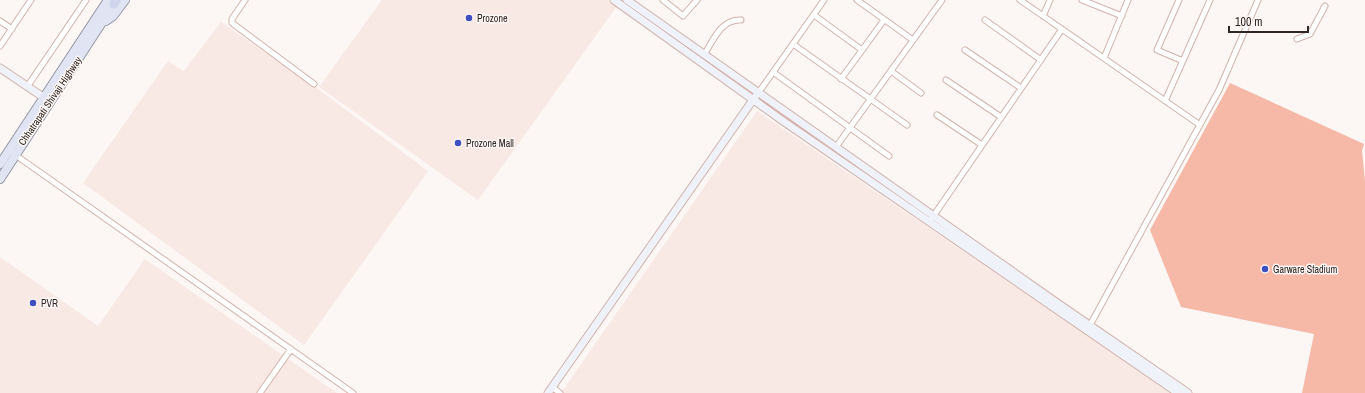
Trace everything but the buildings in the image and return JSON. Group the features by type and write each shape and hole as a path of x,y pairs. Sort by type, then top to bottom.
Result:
{"main road":[{"path":"102,9 103,0"},
{"path":"102,23 113,16 125,0"},
{"name":"Chhatrapati Shivaji Highway","path":"0,179 11,152 43,98 102,9 113,1"},
{"name":"Chhatrapati Shivaji Highway","path":"0,164 11,152 102,23 113,1"}],"street":[{"path":"0,46 31,0"},
{"path":"27,87 86,0"},
{"path":"244,0 232,19 232,22 314,84"},
{"path":"614,0 629,3 759,92 836,147 932,219"},
{"path":"663,0 683,16 697,0"},
{"path":"560,393 550,390 824,0"},
{"path":"857,0 913,40"},
{"path":"836,147 942,0"},
{"path":"1020,0 1200,125"},
{"path":"1044,16 1050,0"},
{"path":"1082,0 1122,16"},
{"path":"1104,58 1128,0"},
{"path":"1178,0 1157,50 1183,62"},
{"path":"1165,101 1210,0"},
{"path":"1088,328 1219,90 1258,0"},
{"path":"629,3 753,99 978,250 1178,393"},
{"path":"1297,39 1310,34 1325,6"},
{"path":"814,15 862,50"},
{"path":"704,55 727,22 741,20"},
{"path":"842,79 884,20"},
{"path":"985,20 1041,60"},
{"path":"0,21 12,29"},
{"path":"932,219 1062,29"},
{"path":"793,44 907,125"},
{"path":"965,50 1021,88"},
{"path":"0,68 43,98"},
{"path":"891,71 921,93"},
{"path":"773,72 889,156"},
{"path":"946,80 1001,117"},
{"path":"937,115 982,146"},
{"path":"11,152 354,393"},
{"path":"1088,328 1188,393"},
{"path":"260,393 291,349"}],"shaded area":[{"name":"Prozone Mall","path":"382,0 608,0 617,6 478,200 319,87"},
{"path":"221,22 318,89 428,171 304,345 83,183 168,61 184,71"},
{"name":"Garware Stadium","path":"1230,83 1364,144 1362,151 1365,182 1365,393 1302,393 1314,334 1181,307 1150,230"},
{"path":"757,111 1172,393 561,393"},
{"path":"0,257 98,326 145,259 337,393 0,393"}],"place":[{"name":"Prozone","path":"469,18"},
{"name":"Prozone Mall","path":"458,143"},
{"name":"Garware Stadium","path":"1265,269"},
{"name":"PVR","path":"33,303"}]}
